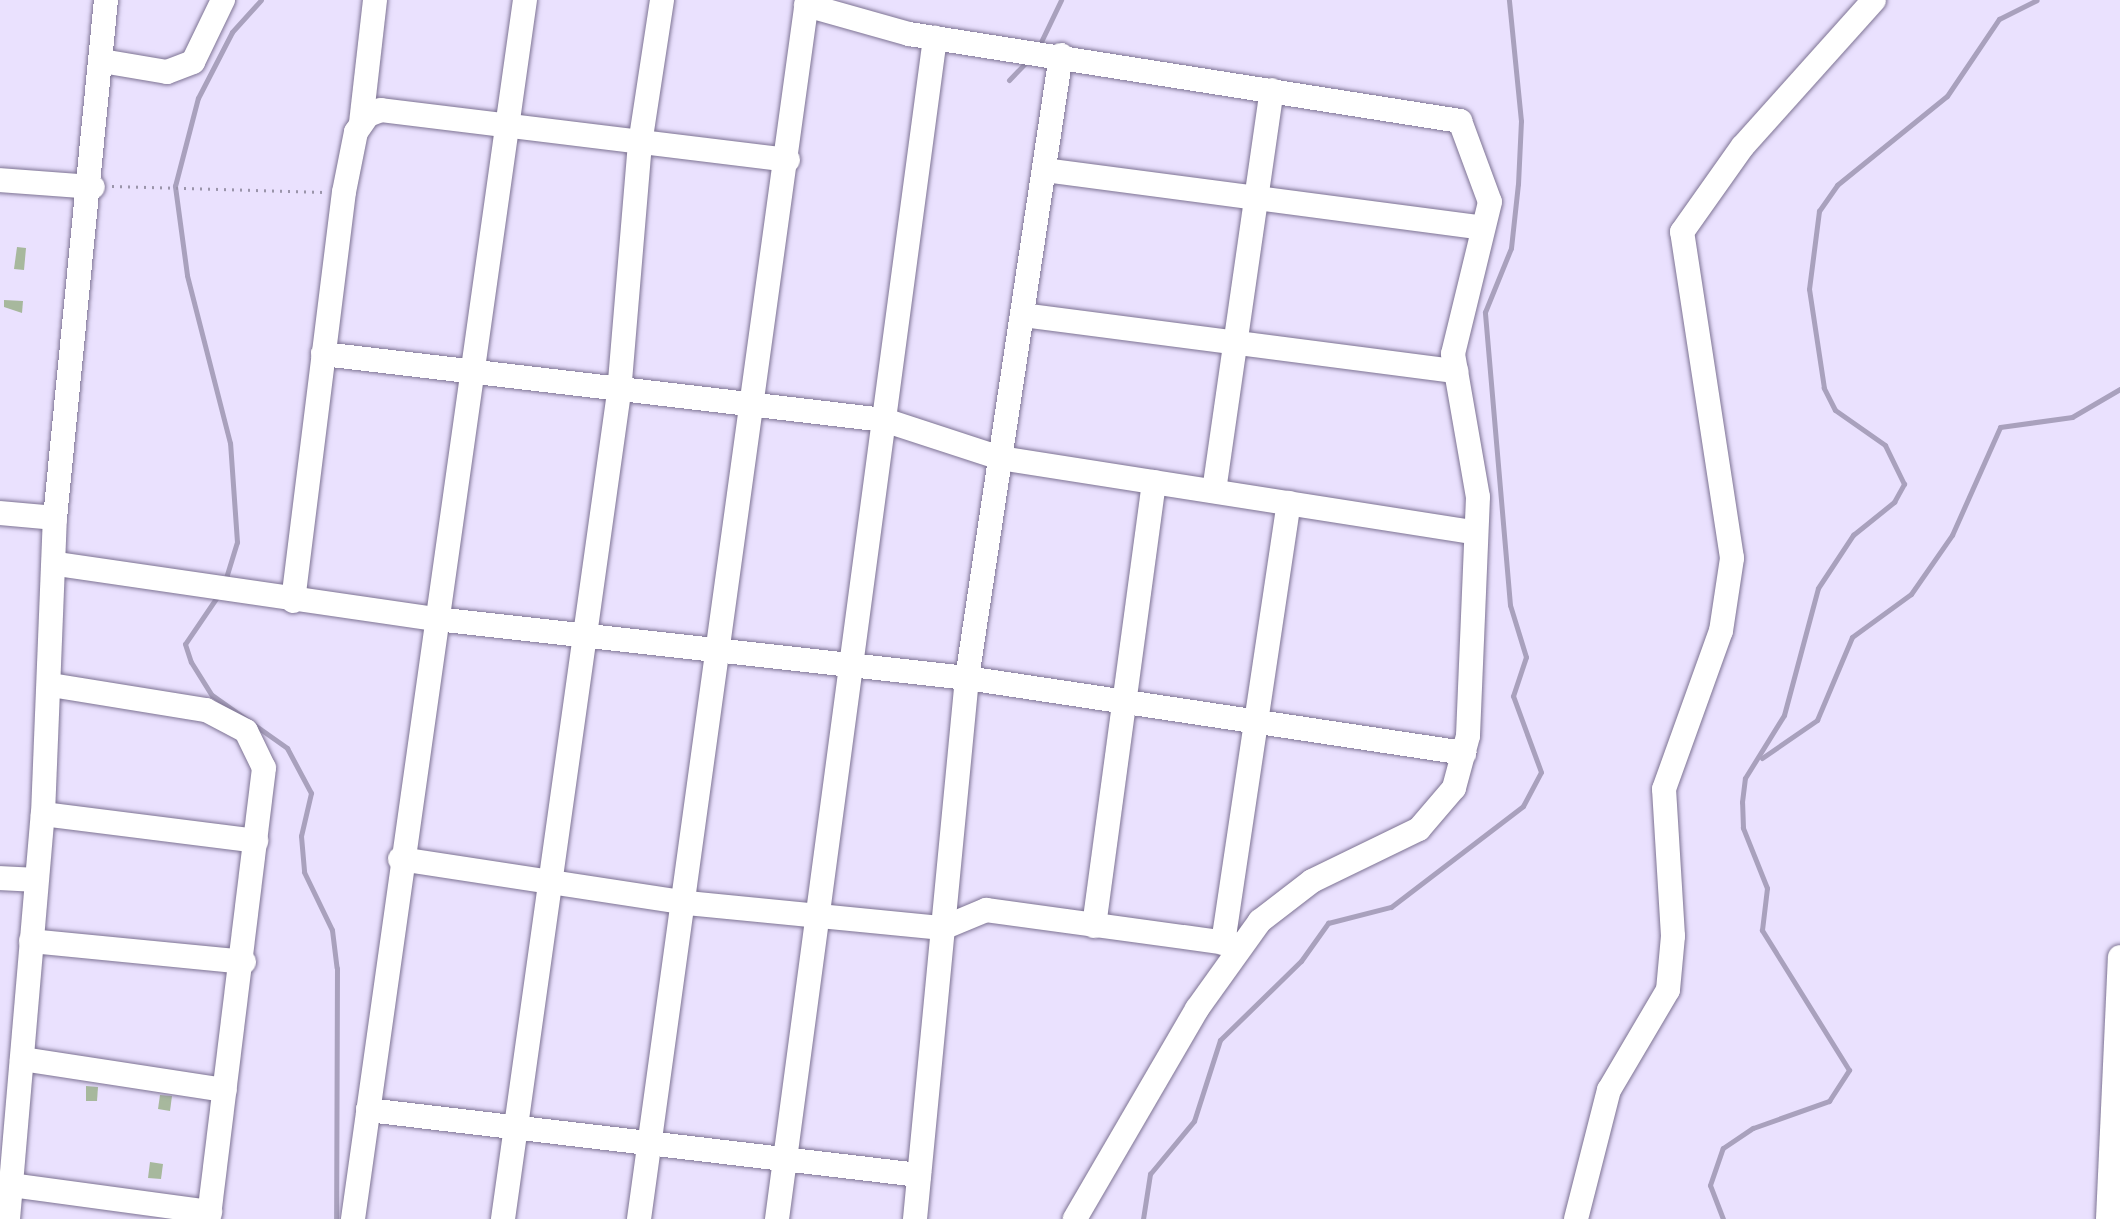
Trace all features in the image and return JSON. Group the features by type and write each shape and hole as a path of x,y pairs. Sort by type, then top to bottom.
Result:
{"street":[{"path":"8,1219 11,1185 10,1092 22,1059 43,814 58,564 55,518 93,187 106,0"},
{"path":"102,61 167,72 193,62 223,0"},
{"path":"293,601 344,192 361,123 375,0"},
{"path":"353,1219 400,859 525,0"},
{"path":"503,1219 512,1132 580,637 619,393 640,144 662,0"},
{"path":"1576,1219 1609,1090 1668,990 1673,936 1664,789 1721,631 1732,558 1682,232 1743,146 1874,0"},
{"path":"639,1219 687,903 788,160 806,2 935,38 1061,55 1460,121 1490,202 1462,303 1456,371 1478,497 1464,753 1454,788 1419,829 1312,881 1233,944 1075,1219"},
{"path":"777,1219 935,38"},
{"path":"915,1219 967,678 1061,55"},
{"path":"1214,491 1272,90"},
{"path":"361,123 381,110 508,130 788,160"},
{"path":"1044,170 1482,228"},
{"path":"0,180 93,187"},
{"path":"1022,315 1456,371"},
{"path":"323,354 619,393 884,420 1000,458 1475,532"},
{"path":"1094,926 1154,482"},
{"path":"1233,944 1256,724 1289,503"},
{"path":"0,513 55,518"},
{"path":"58,564 293,601 436,619 719,654 967,678 1124,705 1464,753"},
{"path":"11,1185 210,1215 244,962 264,768 246,731 206,710 51,685"},
{"path":"43,814 256,841"},
{"path":"400,859 687,903 943,928 986,910 1233,944"},
{"path":"0,878 36,880"},
{"path":"31,941 244,962"},
{"path":"2108,1219 2120,957"},
{"path":"22,1059 225,1090"},
{"path":"368,1110 512,1132 919,1175"}],"path":[{"path":"93,187 344,192"}],"building":[{"path":"17,247 26,248 24,270 14,269"},
{"path":"4,300 23,301 22,313 4,307"},
{"path":"86,1086 98,1087 97,1101 86,1101"},
{"path":"160,1095 172,1096 170,1111 158,1109"},
{"path":"150,1162 163,1164 161,1179 148,1178"}],"waterway":[{"path":"225,581 237,542 230,443 187,275 175,186 198,98 232,32 261,0"},
{"path":"1039,46 1061,0"},
{"path":"1143,1219 1150,1174 1194,1121 1220,1040 1301,961 1328,923 1391,907 1523,806 1541,772 1513,696 1526,657 1510,605 1485,312 1511,248 1518,184 1521,121 1509,0"},
{"path":"1723,1219 1710,1185 1723,1148 1753,1128 1829,1101 1849,1070 1762,930 1767,888 1743,828 1742,802 1745,778 1784,715 1818,588 1853,535 1894,502 1904,484 1885,445 1835,410 1824,388 1809,289 1819,211 1837,185 1947,96 1999,19 2037,0"},
{"path":"1009,80 1028,60"},
{"path":"1762,758 1817,720 1852,637 1911,594 1952,535 2000,427 2072,417 2120,389"},
{"path":"219,594 185,644 191,662 212,695 287,748 311,793 301,836 304,872 332,930 337,968 336,1219"}]}
